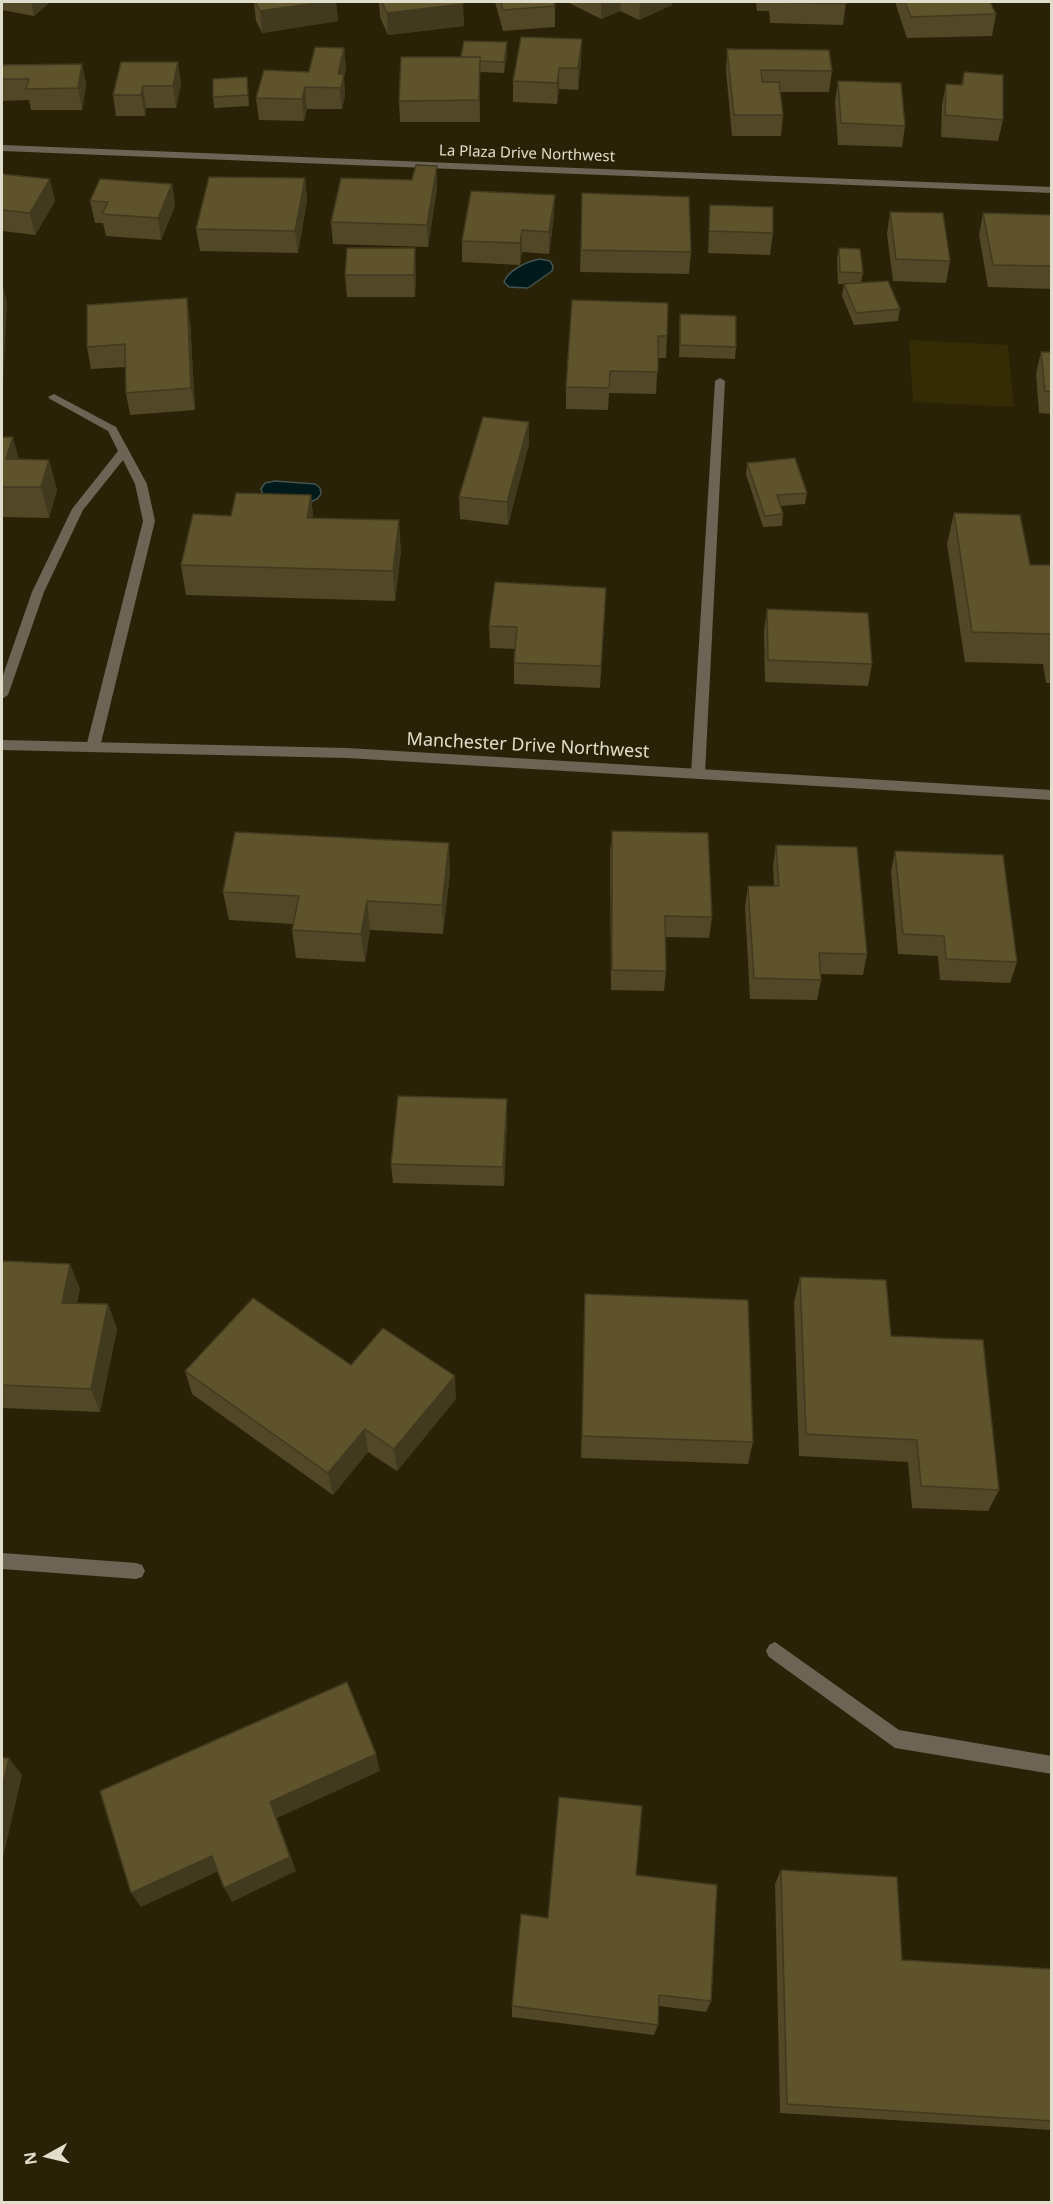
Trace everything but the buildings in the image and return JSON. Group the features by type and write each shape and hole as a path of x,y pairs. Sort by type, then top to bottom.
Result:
{"street":[{"name":"La Plaza Drive Northwest","path":"2,148 1052,190"},
{"path":"698,774 706,583 720,381"},
{"path":"54,397 112,429 141,484 149,521 93,747"},
{"path":"2,695 38,592 78,509 124,451"},
{"name":"Manchester Drive Northwest","path":"2,745 347,753 1052,795"},
{"path":"2,1561 136,1571"},
{"path":"775,1651 895,1739 1052,1765"}],"shaded area":[{"path":"909,340 1008,345 1014,407 913,402"}],"water":[{"path":"540,259 550,261 553,266 552,271 528,288 509,287 504,282 519,267"},
{"path":"275,481 315,484 320,488 321,494 310,502 263,495 261,489 265,483"}]}
